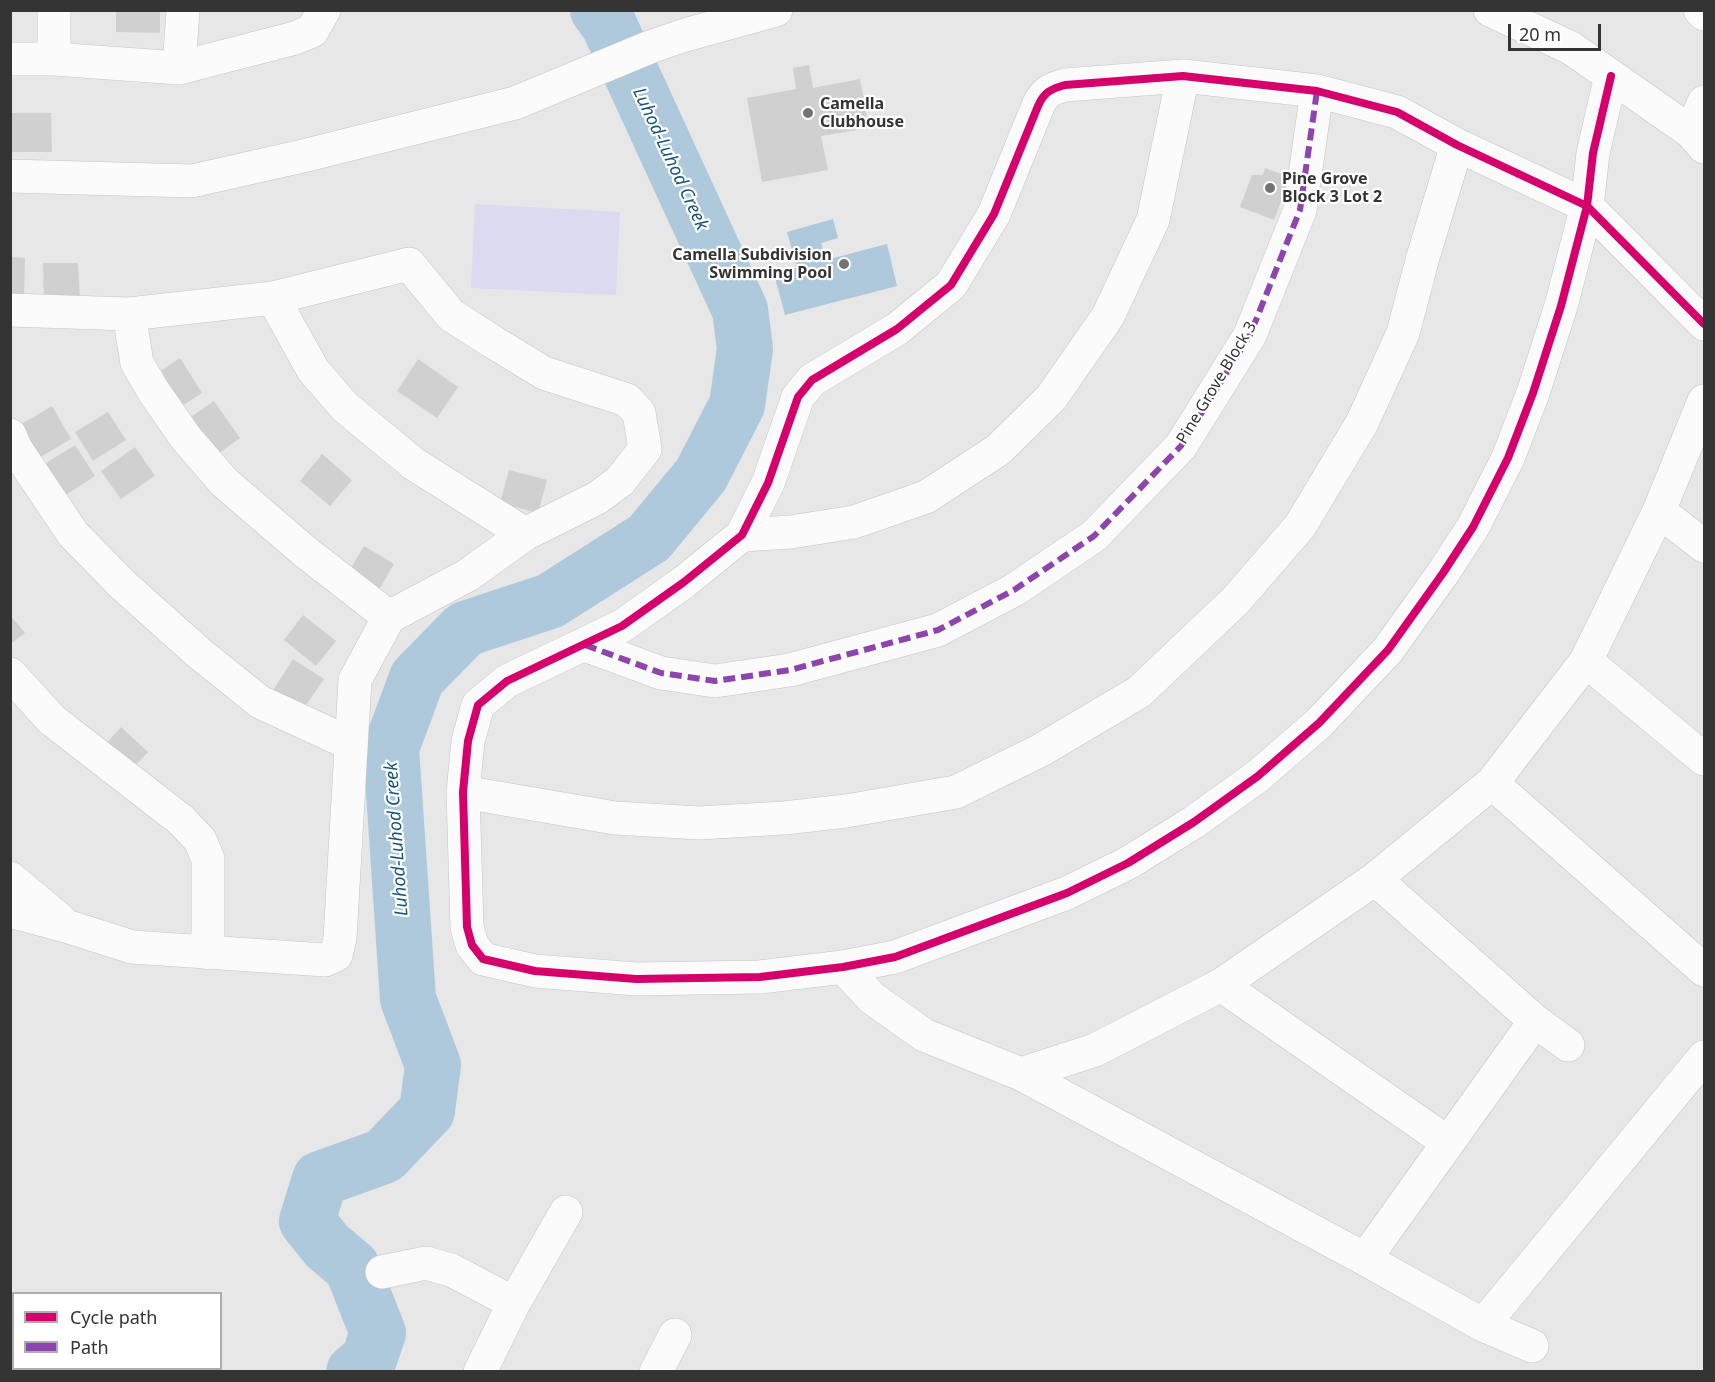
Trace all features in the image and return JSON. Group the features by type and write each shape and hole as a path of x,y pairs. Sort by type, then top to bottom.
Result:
{"street":[{"path":"54,10 54,59"},
{"path":"179,68 183,10"},
{"path":"10,60 54,59 179,68 295,38 312,31 324,10"},
{"path":"10,176 192,180 306,155 515,103 650,47 776,10"},
{"path":"1490,10 1571,48 1698,140 1704,102"},
{"path":"1700,10 1704,14"},
{"path":"1611,76 1593,153 1587,206 1561,306 1533,393 1508,458 1473,527 1388,650 1319,723 1258,776 1194,822 1128,863 1067,893 895,957 843,967 759,977 636,979 535,971 483,959 472,945 467,927 463,792 468,741 478,705 507,681 622,626 684,582 742,535 768,483 798,397 812,380 897,329 951,285 994,214 1042,96 1050,89 1065,85 1183,76 1317,91 1397,112 1458,146 1587,206 1704,324"},
{"path":"742,535 791,532 854,522 926,497 998,450 1051,398 1108,316 1153,220 1183,76"},
{"name":"Pine Grove Block 3","path":"585,645 661,673 715,681 790,669 938,630 1014,590 1094,536 1181,446 1250,335 1300,210 1317,91"},
{"path":"463,792 615,818 699,823 784,818 846,811 956,792 1041,750 1139,692 1236,600 1300,526 1362,423 1403,333 1458,146"},
{"path":"10,310 129,314 273,298 409,264 451,315 493,342 544,373 627,400 639,413 645,448 620,481 597,498 525,534 468,575 389,617 355,680 340,938 336,955 325,960 132,947 10,911"},
{"path":"273,298 313,370 345,407 414,464 525,534"},
{"path":"129,314 137,363 186,438 224,482 303,550 389,617"},
{"path":"1021,1074 1095,1050 1221,985 1376,879 1492,783 1586,661 1659,511 1704,401"},
{"path":"10,435 16,448 73,534 123,585 199,653 260,702 351,744"},
{"path":"1659,511 1704,546"},
{"path":"1586,661 1704,759"},
{"path":"10,674 52,720 182,820 200,840 208,860 208,953"},
{"path":"1492,783 1704,970"},
{"path":"10,879 66,926"},
{"path":"1376,879 1535,1021 1568,1045"},
{"path":"843,967 872,998 924,1035 1021,1074 1483,1325 1532,1346"},
{"path":"1221,985 1447,1142"},
{"path":"1365,1259 1535,1021"},
{"path":"1483,1325 1704,1057"},
{"path":"480,1371 514,1303 566,1212"},
{"path":"382,1272 426,1263 451,1270 514,1303"},
{"path":"656,1371 675,1335"}],"shaded area":[{"path":"475,204 620,212 616,295 471,288"},
{"name":"Camella Subdivision Swimming Pool","path":"833,219 838,238 821,243 826,260 887,244 897,286 785,315 774,274 797,268 787,232"}],"building":[{"path":"116,10 160,10 160,33 116,32"},
{"name":"Camella Clubhouse","path":"809,65 813,88 860,79 869,128 821,136 828,170 762,182 747,98 796,89 793,68"},
{"path":"10,113 51,113 52,152 10,152"},
{"name":"Pine Grove Block 3 Lot 2","path":"1265,168 1297,180 1290,199 1283,196 1274,220 1240,207 1252,175 1263,175"},
{"path":"10,257 25,258 24,296 10,295"},
{"path":"43,263 78,263 80,301 44,302"},
{"path":"180,358 202,393 177,409 155,375"},
{"path":"418,359 458,387 437,418 397,391"},
{"path":"214,401 240,438 214,457 188,419"},
{"path":"52,406 71,439 37,459 18,426"},
{"path":"108,412 126,440 93,461 75,432"},
{"path":"75,445 95,476 63,497 43,465"},
{"path":"135,447 155,476 121,499 101,471"},
{"path":"322,454 352,480 330,506 300,481"},
{"path":"509,470 547,480 538,513 500,503"},
{"path":"364,546 394,564 374,599 343,581"},
{"path":"10,615 25,633 10,644"},
{"path":"303,615 336,641 316,666 284,640"},
{"path":"293,659 324,679 302,711 272,692"},
{"path":"121,727 148,752 129,772 103,747"}],"waterway":[{"name":"Luhod-Luhod Creek","path":"354,1372 369,1359 378,1333 352,1267 327,1246 307,1221 320,1179 384,1156 427,1111 433,1065 408,999 391,748 417,678 465,629 550,601 649,538 701,475 737,405 745,349 740,310 609,25 598,10"}],"marked path":[{"path":"585,645 661,673 715,681 790,670 938,630 1014,590 1094,536 1181,446 1250,335 1300,210 1317,91"}],"cycle path":[{"path":"1611,76 1593,153 1587,206 1561,306 1533,393 1508,458 1473,527 1388,650 1319,723 1258,776 1194,822 1128,863 1067,893 895,957 843,967 760,977 636,979 535,971 483,959 472,945 467,927 463,792 468,741 478,705 507,681 622,626 684,582 742,535 768,483 798,397 812,380 897,329 951,285 994,214 1038,106 1045,94 1052,90 1065,85 1183,76 1317,91 1397,112 1457,145 1587,206 1704,324"}],"place":[{"name":"Camella Clubhouse","path":"808,113"},
{"name":"Pine Grove Block 3 Lot 2","path":"1270,188"},
{"name":"Camella Subdivision Swimming Pool","path":"844,264"}]}
